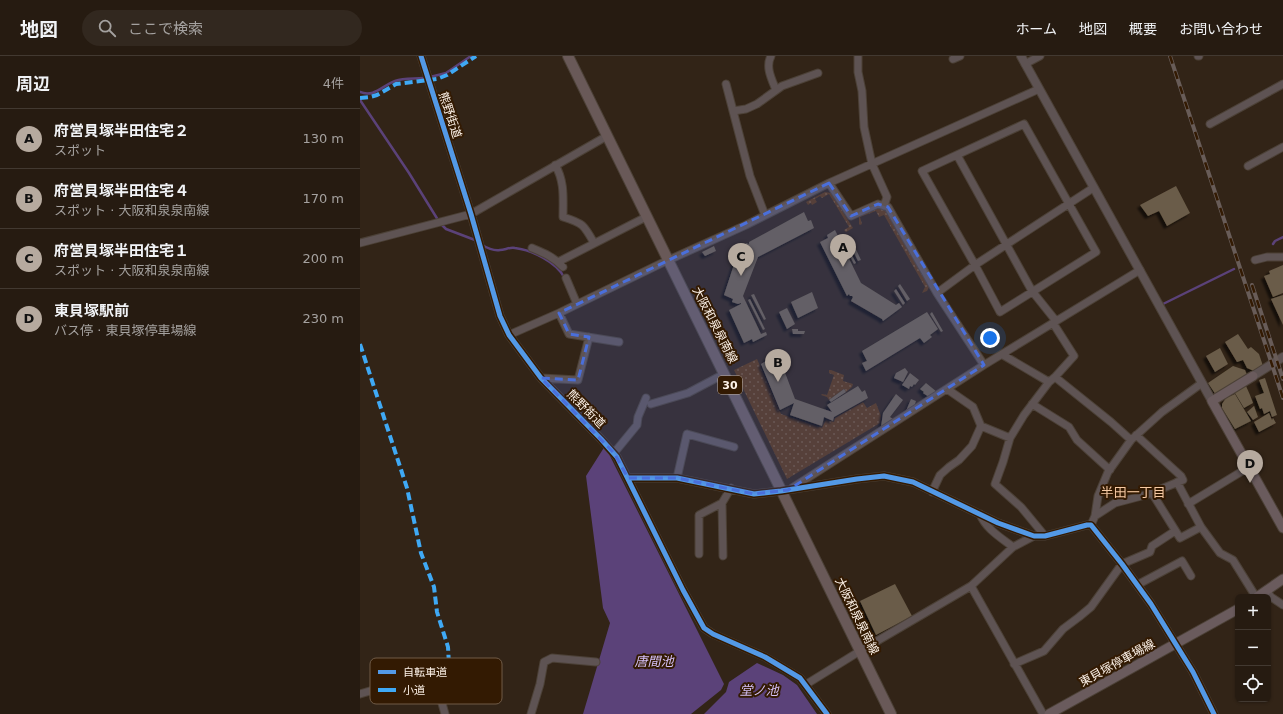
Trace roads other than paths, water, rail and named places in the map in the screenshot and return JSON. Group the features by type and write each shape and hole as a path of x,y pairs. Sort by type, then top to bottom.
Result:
{"main road":[{"name":"大阪和泉泉南線","path":"568,56 724,374 785,491 891,714"},
{"path":"1253,376 1212,401 1283,528"},
{"path":"1260,594 1283,579"},
{"name":"東貝塚停車場線","path":"1049,714 1235,611"}],"street":[{"name":"熊野街道","path":"421,56 471,214 500,316 509,335 541,378 617,457 683,590 704,628 713,634 765,657 800,678 828,714"},
{"path":"771,56 769,70 776,90"},
{"path":"858,56 858,72 862,91 864,127 872,164 886,197 884,206"},
{"path":"953,59 960,56"},
{"path":"1021,56 1212,401"},
{"path":"1025,64 1040,56"},
{"path":"733,111 746,110 782,86 818,73"},
{"path":"726,84 750,176 765,215"},
{"path":"1210,124 1283,84"},
{"path":"509,335 559,313 829,183 1039,89"},
{"path":"1024,124 1068,203 1096,252 1000,312 922,171 1024,124"},
{"path":"360,243 471,214 607,136"},
{"path":"1248,166 1283,147"},
{"path":"957,155 1032,291 1054,322 1074,356 1048,382 1024,415 1010,438 995,484 1021,507 1045,536"},
{"path":"555,165 561,176 563,217 582,225 594,243"},
{"path":"829,183 851,216 878,204 888,207 937,293 984,365"},
{"path":"937,293 1006,244 1093,188"},
{"path":"532,248 549,255 560,264 594,243 646,217"},
{"path":"1255,260 1267,257 1283,257"},
{"path":"785,491 984,365 1003,355 1140,270"},
{"path":"566,278 577,304"},
{"path":"559,313 569,334 619,342"},
{"path":"541,378 578,380 589,337"},
{"path":"1003,355 1048,382"},
{"path":"1253,376 1283,356"},
{"path":"614,453 637,426 638,417 649,401 688,394 724,374"},
{"path":"1055,376 1111,422 1134,437 1181,476 1183,480 1152,492 1115,503 1095,516"},
{"path":"1091,525 1095,516 1098,496 1110,470 1134,437 1162,412 1202,383"},
{"path":"947,389 973,407 981,426 1010,438"},
{"path":"1032,404 1069,427 1077,440 1110,470"},
{"path":"932,492 940,475 960,460 972,446 981,426"},
{"path":"677,478 687,434 734,447"},
{"path":"1188,504 1249,467"},
{"path":"628,478 677,478 754,494 785,491 884,476 913,482 998,523 1034,536 1045,536 1091,525"},
{"path":"1176,482 1201,527 1220,553 1234,560 1254,594"},
{"path":"723,556 722,503 730,488"},
{"path":"1152,492 1180,538 1201,527"},
{"path":"700,554 699,514 722,503"},
{"path":"980,514 983,523 1013,547"},
{"path":"1091,525 1137,585 1193,672 1214,714"},
{"path":"1014,664 1044,651 1063,629 1091,607 1122,564 1150,552 1152,546 1175,530"},
{"path":"805,685 971,586 1013,547 1034,536"},
{"path":"1137,585 1182,561 1191,576"},
{"path":"971,586 1043,714"},
{"path":"1266,590 1271,597 1283,605"},
{"path":"531,714 540,684 544,662 552,658 596,662"},
{"path":"360,694 370,691"},
{"path":"442,704 445,714"}],"water":[{"name":"唐間池","path":"605,446 724,684 721,690 691,714 583,714 610,623 603,608 586,476"},
{"name":"堂ノ池","path":"757,663 783,675 797,685 817,714 704,714 726,692 729,682"}],"waterway":[{"path":"430,77 446,73 471,56"},
{"path":"360,92 370,93 395,81 423,78"},
{"path":"360,100 409,173 438,220"},
{"path":"442,225 446,229 475,240"},
{"path":"1273,244 1275,241 1283,237"},
{"path":"482,245 495,250 513,248 529,251 555,266 564,277"},
{"path":"1163,304 1234,269"}],"railway":[{"path":"1170,56 1283,398"},
{"path":"1252,285 1283,379"}],"place":[{"name":"府営貝塚半田住宅２","path":"843,267"},
{"name":"府営貝塚半田住宅１","path":"741,276"},
{"name":"府営貝塚半田住宅４","path":"778,382"},
{"name":"東貝塚駅前","path":"1250,483"}],"district":[{"name":"半田一丁目","path":"1133,492"}]}
